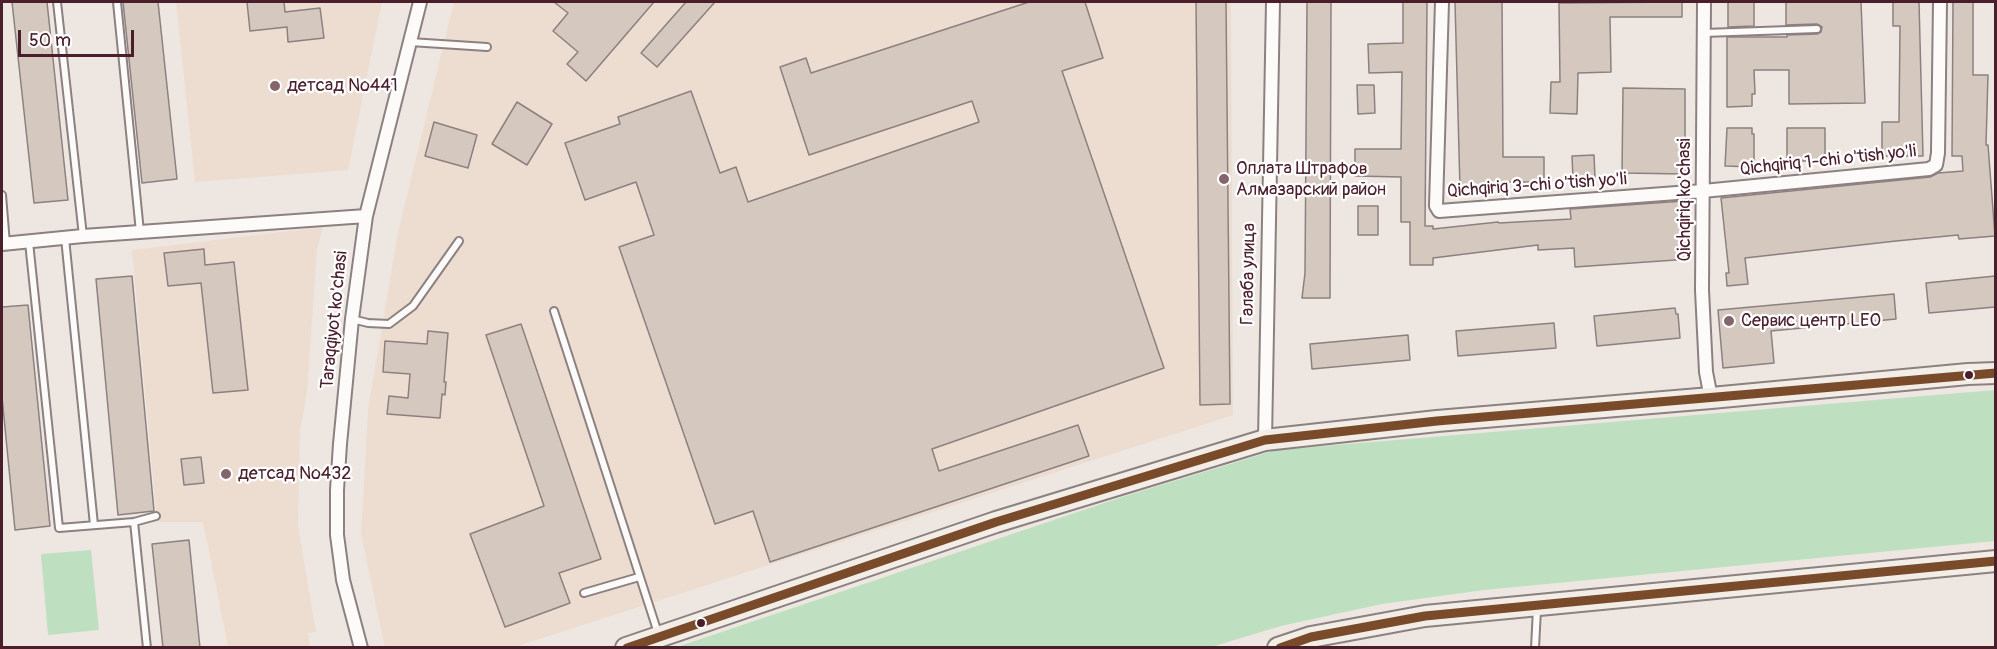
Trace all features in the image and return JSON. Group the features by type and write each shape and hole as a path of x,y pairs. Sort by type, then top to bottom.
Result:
{"main road":[{"path":"626,648 996,522 1265,440 1437,421 1995,373"},
{"path":"1278,648 1322,635 1414,618 1995,561"}],"street":[{"name":"Taraqqiyot ko'chasi","path":"361,648 344,580 337,513 338,467 352,318 366,216 420,2"},
{"name":"Галаба улица","path":"1265,440 1274,2"},
{"name":"Qichqiriq 3-chi o'tish yo'li","path":"1442,2 1436,206 1440,211 1703,191"},
{"name":"Qichqiriq ko'chasi","path":"1704,2 1702,290 1706,372 1711,398"},
{"name":"Qichqiriq 1-chi o'tish yo'li","path":"1703,191 1929,169 1936,165 1941,2"},
{"path":"4,244 82,236 366,216"}],"lane":[{"path":"57,2 82,236"},
{"path":"117,2 140,232"},
{"path":"1703,33 1817,29"},
{"path":"410,42 487,47"},
{"path":"2,195 4,244"},
{"path":"65,238 94,525"},
{"path":"352,318 368,323 389,324 413,306 459,241"},
{"path":"29,242 59,528 134,522 156,516"},
{"path":"554,311 660,636"},
{"path":"134,522 147,648"},
{"path":"584,592 639,577"},
{"path":"1535,648 1537,605"}],"shaded area":[{"name":"детсад №441","path":"176,2 382,2 348,170 195,182"},
{"path":"454,2 573,2 608,18 621,2 1231,2 1233,415 515,647 385,648 361,534 368,410 398,232"},
{"name":"детсад №432","path":"323,227 317,249 307,392 300,432 298,525 316,632 308,633 310,647 228,647 203,522 157,522 132,250"}],"green space":[{"path":"1995,390 1995,541 1484,590 1382,604 1281,626 1211,647 677,647 1122,497 1276,450"},
{"path":"91,550 99,630 48,635 41,554"}],"building":[{"path":"12,2 47,2 68,200 34,203"},
{"path":"123,2 158,2 177,179 142,183"},
{"path":"247,2 284,2 285,12 320,8 324,38 288,42 287,27 250,31"},
{"path":"554,2 654,2 586,81 567,64 578,52 553,31 568,13"},
{"path":"686,2 715,2 657,67 641,53"},
{"path":"1029,2 1085,2 1103,58 1062,71 1164,368 932,449 939,471 1078,425 1089,456 770,562 753,511 715,524 619,247 654,235 636,182 585,200 565,143 620,124 618,117 691,91 720,173 736,167 748,202 979,122 972,101 809,155 780,67 806,58 811,73"},
{"path":"1196,2 1226,2 1230,404 1200,405"},
{"path":"1307,2 1331,2 1330,298 1302,298 1305,273"},
{"path":"1403,2 1427,2 1425,226 1433,226 1433,229 1498,222 1571,219 1570,209 1684,201 1690,259 1575,267 1574,248 1538,250 1538,245 1433,258 1433,265 1410,265 1410,222 1401,222 1401,177 1355,176 1355,149 1401,149 1402,72 1369,73 1368,44 1403,43"},
{"path":"1455,2 1502,2 1503,157 1544,157 1544,182 1504,182 1504,186 1460,189"},
{"path":"1682,2 1682,17 1610,17 1611,72 1578,73 1577,114 1550,113 1551,82 1560,82 1559,3"},
{"path":"1728,2 1754,2 1754,26 1728,27"},
{"path":"1786,2 1861,2 1865,103 1789,104 1789,70 1754,70 1755,94 1752,94 1752,106 1727,107 1727,37 1787,37 1787,35 1821,32 1822,27 1817,24 1786,25"},
{"path":"1893,2 1919,2 1923,156 1882,156 1882,122 1899,122 1900,26 1893,26"},
{"path":"1953,2 1973,2 1973,75 1988,75 1986,145 1988,145 1995,236 1959,239 1958,235 1745,258 1748,284 1727,286 1726,273 1729,273 1721,198 1930,177 1938,173 1963,171 1962,156 1952,156"},
{"path":"1357,85 1374,85 1375,113 1358,114"},
{"path":"1623,88 1685,89 1685,174 1622,173"},
{"path":"517,102 552,124 527,165 492,144"},
{"path":"434,122 477,135 468,168 425,156"},
{"path":"1727,128 1752,128 1754,167 1725,166"},
{"path":"1787,128 1825,128 1825,161 1787,161"},
{"path":"1594,155 1595,178 1573,179 1572,156"},
{"path":"1358,206 1378,206 1378,235 1358,235"},
{"path":"204,249 205,265 234,262 248,390 213,393 201,283 168,286 164,253"},
{"path":"132,276 154,511 118,515 96,279"},
{"path":"1995,276 1995,307 1929,313 1926,283"},
{"path":"1894,294 1896,319 1771,331 1774,363 1723,368 1718,310"},
{"path":"28,305 50,526 15,530 2,397 2,307"},
{"path":"1675,308 1678,314 1680,338 1597,346 1594,316"},
{"path":"1554,323 1556,348 1458,356 1456,331"},
{"path":"521,324 601,559 559,573 570,603 505,627 470,534 544,506 486,335"},
{"path":"428,331 448,333 445,395 442,394 440,418 387,414 389,396 408,398 410,374 383,372 385,341 427,344"},
{"path":"1408,335 1410,360 1312,369 1310,344"},
{"path":"201,457 204,483 184,485 181,459"},
{"path":"189,540 200,648 163,648 152,544"}],"transit line":[{"path":"627,648 996,522 1265,440 1437,421 1996,373"},
{"path":"1280,648 1311,637 1425,616 1996,561"}],"place":[{"name":"детсад №441","path":"275,86"},
{"name":"Оплата Штрафов Aлмазарский район","path":"1224,179"},
{"name":"Сервис центр LEO","path":"1729,321"},
{"name":"детсад №432","path":"226,474"}]}
